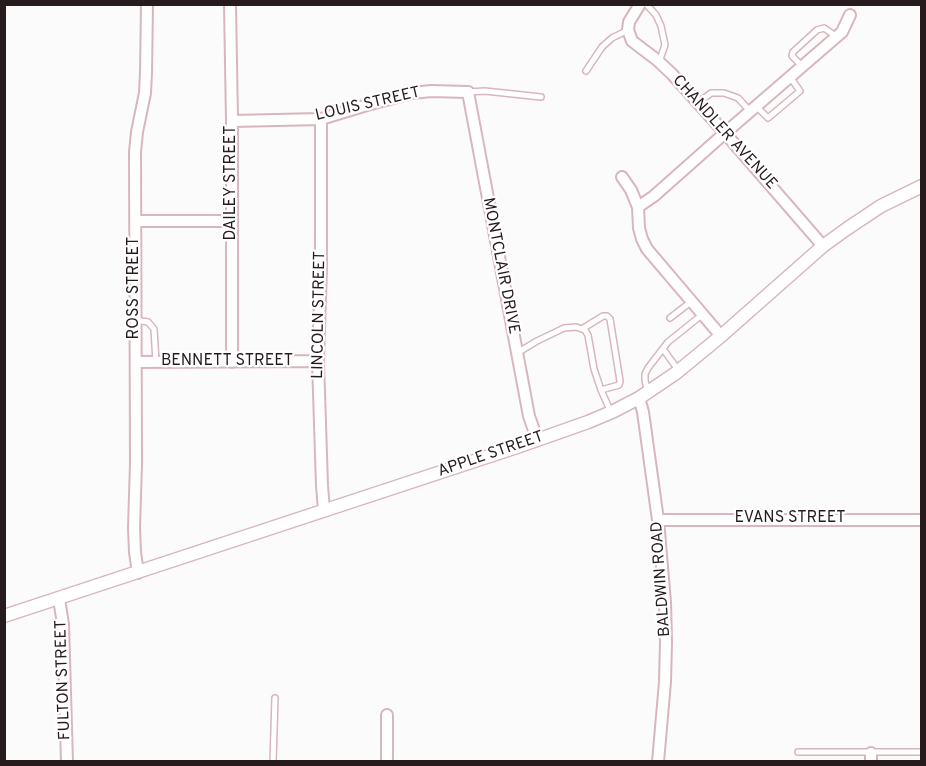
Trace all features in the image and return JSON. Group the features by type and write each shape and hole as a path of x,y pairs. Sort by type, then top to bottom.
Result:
{"street":[{"name":"ROSS STREET","path":"138,573 134,528 135,152 146,73 147,4"},
{"name":"DAILEY STREET","path":"230,4 232,362"},
{"path":"628,26 640,4"},
{"path":"638,207 654,196 837,37 850,15"},
{"name":"CHANDLER AVENUE","path":"628,26 632,41 659,62 698,103 823,246"},
{"name":"LOUIS STREET","path":"232,121 321,119 412,93 440,90 468,92"},
{"name":"MONTCLAIR DRIVE","path":"468,92 529,416 537,440"},
{"name":"LINCOLN STREET","path":"321,119 321,267 318,361 324,510"},
{"path":"622,177 631,190 638,207 639,228 647,249 721,336"},
{"name":"APPLE STREET","path":"4,616 537,440 614,411 644,395 679,371 823,246 872,211 921,186"},
{"path":"135,221 232,221"},
{"name":"BENNETT STREET","path":"136,362 318,361"},
{"name":"BALDWIN ROAD","path":"644,395 643,412 663,571 666,642 658,762"},
{"name":"EVANS STREET","path":"658,520 921,520"},
{"name":"FULTON STREET","path":"59,599 63,624 67,762"},
{"path":"387,715 387,762"}],"lane":[{"path":"646,4 656,15 663,36 665,45 659,62"},
{"path":"586,71 603,47 628,26"},
{"path":"802,66 792,56 793,52 817,30 824,28 837,37"},
{"path":"698,103 711,93 724,93 738,98 768,118 800,91 790,77"},
{"path":"468,92 485,91 540,97"},
{"path":"670,318 692,301"},
{"path":"644,395 645,374 668,342 703,314"},
{"path":"582,329 603,316 610,319 620,381 619,385 601,390"},
{"path":"135,320 148,322 154,329 156,362"},
{"path":"517,353 564,328 576,327 585,330 601,390 609,408 614,411"},
{"path":"663,349 679,371"},
{"path":"273,762 275,698"},
{"path":"798,752 872,757 921,752"}]}
